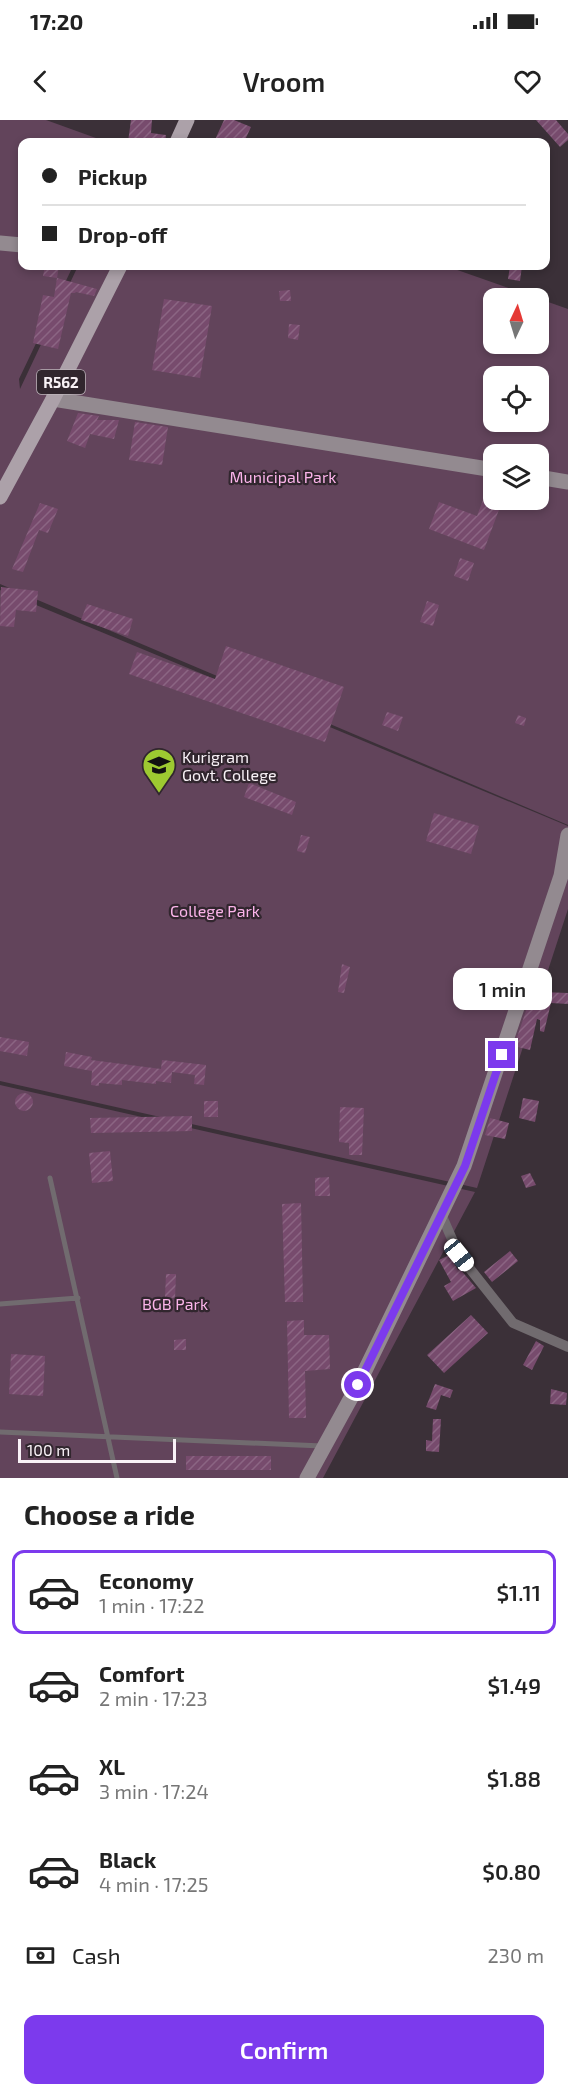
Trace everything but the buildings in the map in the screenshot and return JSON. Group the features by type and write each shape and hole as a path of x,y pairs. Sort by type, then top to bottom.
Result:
{"main road":[{"path":"179,138 187,120"},
{"name":"R562","path":"0,497 53,399 118,270"}],"street":[{"path":"0,243 18,245"},
{"path":"53,399 483,468"},
{"path":"549,479 568,482"},
{"path":"307,1478 358,1385 465,1166 561,876 568,835"},
{"path":"441,1214 459,1255 513,1323 568,1347"}],"lane":[{"path":"50,1178 117,1478"},
{"path":"0,1304 78,1298"},
{"path":"0,1432 325,1446"}],"green space":[{"name":"Municipal Park","path":"0,120 46,120 96,138 18,138 18,270 71,270 19,379 20,389 76,270 457,270 509,288 483,288 483,354 549,354 549,302 568,309 568,825 0,584"},
{"name":"College Park","path":"0,590 568,826 568,909 477,1188 0,1081"},
{"name":"BGB Park","path":"0,1085 475,1192 323,1478 0,1478"}],"place":[{"name":"Kurigram Govt. College","path":"159,794"}],"route":[{"path":"358,1385 465,1166 502,1055"}]}
